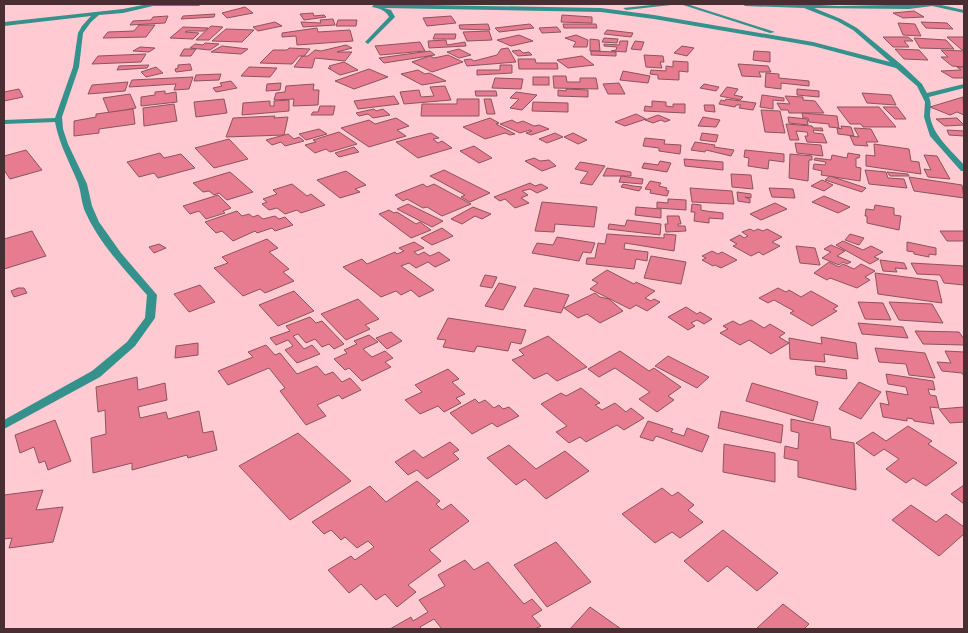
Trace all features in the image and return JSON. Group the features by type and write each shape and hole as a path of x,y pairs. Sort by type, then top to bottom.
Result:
{"street":[{"path":"4,24 97,14 153,4 199,4"},
{"path":"371,5 600,10 677,4"},
{"path":"682,4 813,44 901,67"},
{"path":"745,4 909,7 932,4 964,11"},
{"path":"368,42 392,15 389,11 371,5"},
{"path":"801,5 839,20 855,29 920,85 928,102 927,117 934,136 964,169"},
{"path":"600,10 654,17 813,44"},
{"path":"4,425 96,374 131,344 150,318 152,295 115,252 94,220 86,202 85,189 62,142 57,120 76,68 78,36 84,25 97,14"},
{"path":"925,96 964,86"},
{"path":"4,122 57,120"}],"building":[{"path":"245,7 253,13 227,18 222,13"},
{"path":"914,11 924,17 903,18 893,13"},
{"path":"313,13 314,16 324,15 326,17 304,20 300,14"},
{"path":"215,14 214,17 181,19 183,16"},
{"path":"562,15 592,17 592,23 561,22"},
{"path":"168,16 165,23 130,25 133,21 151,20 153,17"},
{"path":"451,16 456,23 427,26 423,18"},
{"path":"333,19 335,25 303,27 301,22 321,23 320,20"},
{"path":"338,20 357,20 356,26 336,26"},
{"path":"275,22 282,26 258,31 253,27"},
{"path":"921,22 947,23 953,29 926,28"},
{"path":"898,23 915,24 921,36 903,35"},
{"path":"488,24 490,30 460,29 459,25"},
{"path":"530,24 534,28 499,32 495,28"},
{"path":"563,24 596,24 597,28 564,28"},
{"path":"139,25 155,25 146,37 103,38 108,32 134,31"},
{"path":"211,26 223,27 209,40 196,40"},
{"path":"183,27 208,28 204,31 185,32 199,33 193,39 170,38"},
{"path":"557,27 561,32 542,33 539,28"},
{"path":"317,28 318,32 350,30 353,41 297,45 296,36 282,37 282,33"},
{"path":"226,29 254,30 242,42 212,41"},
{"path":"607,30 633,33 631,37 604,34"},
{"path":"489,31 492,40 467,41 463,32"},
{"path":"435,34 456,34 455,39 433,39"},
{"path":"519,35 533,41 511,46 497,40"},
{"path":"576,35 588,40 587,47 573,47 576,42 565,38"},
{"path":"883,37 908,37 913,41 904,41 909,47 893,47"},
{"path":"947,37 964,37 964,50 962,50"},
{"path":"604,38 618,39 617,43 602,42"},
{"path":"914,38 946,40 954,49 920,48"},
{"path":"590,39 599,40 600,51 590,51"},
{"path":"446,40 447,45 465,42 466,46 429,48 428,41"},
{"path":"620,41 628,41 626,52 611,51 616,50 617,47 604,46 604,44 619,45"},
{"path":"635,41 644,42 641,50 631,49"},
{"path":"420,42 425,51 380,55 375,46"},
{"path":"205,43 219,44 210,50 190,48 195,44 203,45"},
{"path":"346,45 352,48 337,52 352,52 345,61 315,58 312,68 294,67 302,56 308,56 315,50 321,51"},
{"path":"222,46 248,49 241,54 211,52"},
{"path":"682,46 694,48 687,56 674,53"},
{"path":"140,47 155,48 149,52 133,51"},
{"path":"289,48 310,49 304,56 299,56 292,64 260,63 273,50 287,50"},
{"path":"508,48 516,62 467,66 464,60 471,59 474,61 497,55 501,49"},
{"path":"184,49 196,49 191,56 180,56"},
{"path":"459,49 471,55 459,58 447,52"},
{"path":"895,49 919,50 928,60 904,59"},
{"path":"520,50 523,53 529,52 532,55 518,56 512,51"},
{"path":"941,50 964,51 964,67 952,66 941,57 948,57"},
{"path":"430,51 435,55 384,63 379,58"},
{"path":"591,51 616,52 616,56 591,55"},
{"path":"754,51 770,52 770,62 753,60"},
{"path":"146,54 141,62 92,64 98,56"},
{"path":"448,55 463,62 432,72 412,62 430,56 434,58"},
{"path":"644,55 663,56 664,62 660,62 662,68 646,67"},
{"path":"582,56 594,65 568,68 557,60"},
{"path":"518,59 535,59 536,63 557,63 558,69 519,69"},
{"path":"673,61 688,62 688,72 679,71 679,80 658,79 658,75 650,74 651,70 666,71 666,66 673,67"},
{"path":"344,62 358,70 340,75 328,68 331,68 329,66"},
{"path":"190,64 192,70 176,72 175,69 178,68 178,65"},
{"path":"738,64 768,66 771,72 759,72 761,77 742,76"},
{"path":"149,65 147,68 117,70 119,66"},
{"path":"500,65 512,65 512,73 477,75 477,70 500,70"},
{"path":"156,67 163,73 146,77 141,72"},
{"path":"249,67 277,68 270,77 241,76"},
{"path":"957,67 964,67 964,78 953,78 941,71 961,70"},
{"path":"369,69 388,77 354,89 335,81"},
{"path":"418,70 446,81 422,85 401,74"},
{"path":"623,71 650,76 648,83 620,80"},
{"path":"766,73 779,74 779,78 809,81 809,86 781,83 781,89 765,87"},
{"path":"221,74 219,80 194,81 196,75"},
{"path":"553,76 566,76 567,82 580,82 580,78 596,78 598,89 554,88"},
{"path":"193,77 189,89 174,90 176,84 129,87 132,80"},
{"path":"533,77 549,77 549,85 533,85"},
{"path":"495,78 523,79 521,89 492,88"},
{"path":"231,81 237,88 216,92 213,88 222,86 220,83"},
{"path":"128,82 125,91 88,94 92,85"},
{"path":"281,83 280,90 266,91 267,84"},
{"path":"619,83 625,94 608,94 603,84"},
{"path":"314,84 313,90 319,90 318,105 293,106 294,99 274,100 276,93 285,92 286,86"},
{"path":"704,84 719,87 716,91 700,88"},
{"path":"445,86 451,100 404,104 400,92 419,90 421,97 434,96 430,87"},
{"path":"727,87 738,89 734,95 743,97 740,100 720,96"},
{"path":"19,89 23,97 4,101 4,92"},
{"path":"566,89 588,90 588,97 558,96 558,90 566,91"},
{"path":"797,89 819,91 819,97 797,95"},
{"path":"165,91 165,94 176,92 177,102 141,106 141,97"},
{"path":"475,91 496,91 497,96 476,96"},
{"path":"516,92 537,95 522,110 510,108 519,99 510,98"},
{"path":"862,93 891,95 896,105 867,103"},
{"path":"130,94 136,108 109,113 103,98"},
{"path":"762,95 784,98 784,101 773,100 773,109 760,107"},
{"path":"394,96 399,104 358,109 354,101"},
{"path":"785,96 803,97 803,100 815,101 824,113 789,113 788,110 781,110 777,103 790,104"},
{"path":"963,97 964,115 957,112 950,115 930,107"},
{"path":"224,99 227,113 196,117 194,102"},
{"path":"457,99 479,99 479,116 421,116 422,104 457,104"},
{"path":"484,99 491,99 495,114 487,114"},
{"path":"726,99 756,103 753,110 739,108 741,105 736,105 735,107 719,104 721,100 725,101"},
{"path":"289,100 289,111 242,115 243,103 270,101 270,106 274,106 274,101"},
{"path":"652,101 666,102 666,106 673,107 673,104 685,104 685,113 644,111 645,106 652,107"},
{"path":"533,102 568,103 568,112 532,111"},
{"path":"174,104 177,121 144,126 143,108"},
{"path":"704,105 714,105 715,112 705,111"},
{"path":"320,106 335,106 333,115 311,115 313,112 318,112"},
{"path":"837,107 879,107 896,127 863,127 861,124 850,124"},
{"path":"883,107 897,107 906,119 895,119"},
{"path":"133,109 135,124 99,129 99,133 74,136 74,121 96,117 96,114"},
{"path":"374,109 376,111 383,109 390,115 373,118 368,114 359,116 356,113"},
{"path":"761,110 780,111 785,133 765,132"},
{"path":"802,113 837,116 839,128 829,127 829,124 809,122 808,118 803,118"},
{"path":"636,114 646,119 625,126 615,122"},
{"path":"658,115 670,120 665,122 661,120 653,123 645,120"},
{"path":"275,116 274,118 288,117 284,135 226,137 233,118"},
{"path":"703,117 720,120 716,127 698,126"},
{"path":"788,117 807,119 808,125 789,123"},
{"path":"396,118 409,126 397,130 406,136 369,147 341,128 369,120 375,124"},
{"path":"490,118 499,123 496,124 515,134 505,133 485,139 463,127"},
{"path":"957,118 964,125 945,126 936,119"},
{"path":"512,120 517,123 523,121 534,126 539,125 549,129 531,135 526,133 532,131 530,130 520,133 500,124"},
{"path":"786,124 822,128 823,131 813,130 814,133 823,134 827,143 807,142 805,136 808,136 807,132 796,131 799,140 790,140"},
{"path":"841,126 851,127 854,136 838,134 837,128 842,129"},
{"path":"854,128 871,129 878,142 866,142 868,146 854,145 850,136 859,137"},
{"path":"319,129 327,134 306,140 299,134"},
{"path":"947,130 964,131 964,136 949,135"},
{"path":"339,132 357,144 330,152 326,149 315,153 305,145 316,142 313,140"},
{"path":"431,133 439,138 433,139 438,143 442,141 452,148 418,158 396,142"},
{"path":"555,133 563,137 547,143 539,139"},
{"path":"573,133 587,140 578,144 564,137"},
{"path":"702,133 718,135 716,142 700,140"},
{"path":"288,134 294,139 299,137 304,141 285,146 281,142 272,145 266,140"},
{"path":"645,138 665,140 664,144 681,145 680,154 659,151 659,148 643,146"},
{"path":"229,139 248,159 214,168 195,148"},
{"path":"695,142 734,150 731,156 706,150 705,152 691,150"},
{"path":"795,143 821,145 823,156 797,153"},
{"path":"874,144 909,149 911,161 919,162 921,174 866,166 866,155 875,156"},
{"path":"474,146 492,158 479,163 460,151"},
{"path":"354,147 359,152 339,157 335,153"},
{"path":"26,150 42,170 10,179 4,170 4,156"},
{"path":"745,150 784,154 784,162 769,160 768,169 748,166 749,158 744,157"},
{"path":"160,153 164,158 181,154 195,168 158,178 154,173 139,177 127,162"},
{"path":"848,153 860,155 859,158 856,158 856,167 861,168 860,181 821,175 822,171 813,169 814,164 825,165 826,162 814,160 815,158 831,160 832,155 847,158"},
{"path":"790,154 812,156 812,160 809,160 808,181 789,178"},
{"path":"924,155 937,156 950,179 928,177 924,169 931,170"},
{"path":"534,158 540,161 549,160 556,166 542,171 525,161"},
{"path":"684,159 723,162 723,170 685,166"},
{"path":"660,161 671,163 667,172 642,168 644,163 658,165"},
{"path":"580,162 605,166 592,185 580,183 588,172 575,169"},
{"path":"607,168 631,172 631,176 603,176"},
{"path":"444,170 490,193 470,202 461,197 465,195 430,176"},
{"path":"865,170 886,172 888,178 904,179 907,188 869,184"},
{"path":"346,171 366,185 355,189 360,192 340,198 317,180"},
{"path":"230,172 253,192 227,200 219,193 214,195 209,191 203,192 193,183"},
{"path":"887,172 908,174 909,176 890,176"},
{"path":"731,174 751,175 753,189 732,187"},
{"path":"621,176 643,179 642,184 619,182"},
{"path":"830,176 866,188 862,192 825,180"},
{"path":"909,177 962,185 964,198 914,191"},
{"path":"822,180 833,185 824,191 811,186"},
{"path":"650,181 661,183 659,186 667,188 666,190 669,191 667,196 650,193 651,190 645,189"},
{"path":"530,183 535,186 541,184 548,188 537,193 530,189 522,191 528,195 521,198 529,203 515,208 505,199 500,201 494,197"},
{"path":"292,184 307,196 311,194 325,205 301,213 297,210 285,214 277,208 269,210 262,204 267,202 263,199 277,194 273,190"},
{"path":"423,184 427,187 434,184 471,204 442,216 427,207 423,208 407,199 403,201 395,195"},
{"path":"623,184 642,187 639,191 621,187"},
{"path":"690,188 732,191 734,204 692,202"},
{"path":"769,188 793,189 795,198 772,197"},
{"path":"737,192 751,194 751,198 745,197 750,199 750,203 738,201"},
{"path":"218,195 231,208 223,211 225,213 206,219 199,211 190,214 183,206"},
{"path":"824,196 850,207 838,213 812,202"},
{"path":"668,199 686,200 686,210 657,208 657,202 668,203"},
{"path":"542,202 597,207 594,227 555,224 554,232 535,231"},
{"path":"775,203 787,209 761,220 750,214"},
{"path":"408,204 443,221 432,227 397,209"},
{"path":"692,204 701,205 701,210 723,213 723,219 709,218 709,223 694,221 695,212 691,212"},
{"path":"875,205 894,208 894,215 901,216 899,230 867,223 866,209 874,210"},
{"path":"473,207 491,214 482,219 475,216 462,224 451,219"},
{"path":"636,207 661,209 661,218 635,215"},
{"path":"389,210 394,213 397,212 416,224 420,222 431,230 411,238 379,214"},
{"path":"237,211 242,216 249,214 253,217 258,215 263,219 275,216 279,219 285,217 293,225 275,231 272,228 257,233 255,231 233,241 222,231 216,233 205,222"},
{"path":"667,216 679,216 681,224 678,224 678,226 685,226 686,231 666,232"},
{"path":"627,220 661,224 660,235 608,229 609,224 625,226"},
{"path":"442,228 453,236 432,245 421,238"},
{"path":"750,229 763,231 767,229 782,237 772,242 780,246 763,255 759,252 751,256 733,246 737,244 730,240 740,235 744,238 748,236 742,232"},
{"path":"32,231 46,256 4,269 4,239"},
{"path":"940,231 964,231 964,241 947,241"},
{"path":"607,234 664,238 664,234 676,235 674,251 625,243 624,249 648,252 647,261 636,259 634,269 586,264 587,258 595,258 598,243 605,244"},
{"path":"850,234 864,238 859,245 845,240"},
{"path":"557,237 595,243 591,253 583,252 579,261 532,253 537,243 553,245"},
{"path":"267,239 278,248 269,252 289,269 283,272 294,281 265,293 260,289 243,296 214,268 228,263 222,257"},
{"path":"843,241 863,250 871,246 883,252 874,257 879,259 870,264 836,245"},
{"path":"414,242 424,248 414,252 418,255 424,252 430,256 439,252 450,260 435,267 428,262 416,268 409,263 401,266 434,290 419,297 411,290 401,295 396,291 381,297 343,267 362,259 367,264 395,252 397,254 404,251 399,248"},
{"path":"907,242 936,248 936,255 929,254 929,257 907,251"},
{"path":"159,244 166,248 154,253 149,247"},
{"path":"831,245 845,251 837,256 851,262 847,264 843,262 839,265 822,258 831,252 824,249"},
{"path":"796,246 815,248 820,265 800,263"},
{"path":"712,251 718,254 722,252 737,260 721,268 713,266 702,260 706,258 702,256"},
{"path":"651,256 686,262 681,284 644,278"},
{"path":"880,260 904,263 907,269 895,268 897,272 883,271"},
{"path":"829,262 839,267 843,264 854,269 861,264 875,271 865,277 870,280 857,288 830,278 827,280 814,273"},
{"path":"911,263 964,266 964,285 944,283 940,275 917,274"},
{"path":"607,270 634,284 636,282 655,291 645,298 660,302 647,311 636,305 630,309 590,289 598,283 592,280"},
{"path":"875,273 937,281 942,303 878,294"},
{"path":"485,275 497,277 492,288 480,286"},
{"path":"499,283 516,287 503,310 485,306"},
{"path":"200,285 215,302 189,312 174,294"},
{"path":"24,288 27,293 14,297 11,291"},
{"path":"534,288 569,295 561,313 524,306"},
{"path":"778,288 786,292 789,290 801,297 811,291 838,306 833,309 837,311 812,326 790,313 794,311 774,300 768,303 759,298"},
{"path":"294,291 314,311 278,326 259,305"},
{"path":"595,293 600,297 609,299 623,311 600,323 587,314 578,318 564,308"},
{"path":"358,299 379,319 365,325 370,329 346,340 321,314"},
{"path":"858,302 883,303 891,320 865,319"},
{"path":"889,302 932,304 943,323 899,320"},
{"path":"686,307 697,314 700,312 712,319 704,324 697,320 691,323 695,326 688,330 668,317"},
{"path":"310,317 316,323 322,321 344,344 334,349 329,344 322,347 315,339 306,343 298,334 293,336 304,349 312,345 320,354 297,363 285,350 293,346 288,340 276,345 270,338 290,331 286,326"},
{"path":"448,318 526,330 521,344 511,342 508,351 477,346 474,352 443,347 446,340 437,339"},
{"path":"751,320 764,328 770,324 785,333 779,337 789,343 771,354 749,340 740,345 720,333 728,329 723,326 733,321 740,325"},
{"path":"858,323 903,327 908,338 862,334"},
{"path":"915,331 959,332 964,339 964,345 923,344"},
{"path":"391,332 402,341 387,349 376,338"},
{"path":"369,335 378,342 363,349 372,357 385,351 393,358 385,362 391,367 362,381 349,368 345,370 334,359 347,353 344,350 357,344 354,341"},
{"path":"548,336 587,367 557,381 547,373 534,379 512,360 524,355 519,350"},
{"path":"821,337 856,343 858,359 824,354 825,362 790,359 789,338 822,344"},
{"path":"198,343 198,355 175,358 176,346"},
{"path":"266,345 275,355 280,353 297,374 317,366 325,375 333,372 342,382 350,378 361,390 342,399 339,395 317,405 326,416 306,425 280,391 285,388 269,368 228,385 218,371 253,357 248,352"},
{"path":"875,348 925,353 935,378 909,375 906,364 879,362"},
{"path":"620,351 649,371 654,368 681,387 668,396 674,400 657,412 639,399 650,392 615,368 599,377 588,369"},
{"path":"945,351 964,352 964,376 962,373 942,371 937,362 951,363"},
{"path":"668,356 709,377 697,388 655,366"},
{"path":"815,366 846,370 847,379 816,375"},
{"path":"448,369 459,379 452,382 465,394 456,398 461,403 444,412 438,406 420,414 405,400 422,392 415,385"},
{"path":"886,374 933,381 935,390 928,389 930,395 936,396 939,408 930,407 934,424 907,418 907,421 883,417 880,403 889,405 886,391 908,395 906,387 888,384"},
{"path":"137,377 138,390 165,383 167,400 138,407 140,418 166,412 168,419 199,411 203,433 213,431 217,450 188,458 187,455 132,470 132,463 93,473 91,438 106,434 105,410 98,412 96,387"},
{"path":"859,382 881,392 861,419 839,409"},
{"path":"752,383 818,402 813,421 746,401"},
{"path":"581,388 600,403 595,405 602,410 615,403 626,412 631,408 644,418 624,430 617,425 586,442 580,437 569,443 556,432 567,426 541,404 561,393 566,396"},
{"path":"475,399 479,403 485,400 494,408 499,405 503,409 509,407 519,416 497,427 492,423 472,434 450,413"},
{"path":"964,407 964,422 950,423 939,409"},
{"path":"721,411 783,425 781,443 718,428"},
{"path":"791,419 830,427 831,439 854,443 856,490 798,477 798,461 784,458 785,446 798,449 799,433 791,431"},
{"path":"55,420 71,461 48,470 45,461 39,463 34,447 20,453 15,435"},
{"path":"648,421 673,429 671,432 684,436 687,428 709,436 702,452 656,436 653,441 640,437"},
{"path":"908,426 932,441 928,444 957,463 926,486 913,478 906,483 886,469 899,459 884,449 874,456 856,443 873,432 886,441"},
{"path":"298,433 351,481 290,520 239,466"},
{"path":"450,442 459,450 453,453 459,459 427,479 417,470 408,475 395,462 414,450 423,458"},
{"path":"724,444 775,453 775,482 723,472"},
{"path":"509,445 536,469 565,451 589,471 546,499 525,479 516,485 487,458"},
{"path":"417,481 440,501 436,504 442,510 451,504 469,521 429,550 441,561 408,585 416,592 397,607 385,594 376,600 361,584 349,593 328,570 351,556 355,560 374,547 368,541 357,548 345,537 341,540 331,530 324,534 312,522 370,486 386,502"},
{"path":"964,485 964,504 951,494"},
{"path":"662,488 672,496 678,492 694,505 688,510 703,522 680,538 672,532 655,543 622,514"},
{"path":"43,490 36,510 63,507 53,542 9,548 12,538 4,539 4,495"},
{"path":"911,505 936,522 946,514 964,527 964,534 939,556 892,520"},
{"path":"723,530 778,573 757,591 727,566 708,582 684,561"},
{"path":"556,542 591,582 547,607 514,565"},
{"path":"465,560 474,570 488,562 524,604 532,599 542,610 532,616 541,626 535,629 442,629 434,619 420,627 422,629 390,629 411,617 413,621 428,612 419,600 445,586 438,575"},
{"path":"783,604 809,624 804,629 756,629"},
{"path":"590,607 621,629 570,629"}]}
